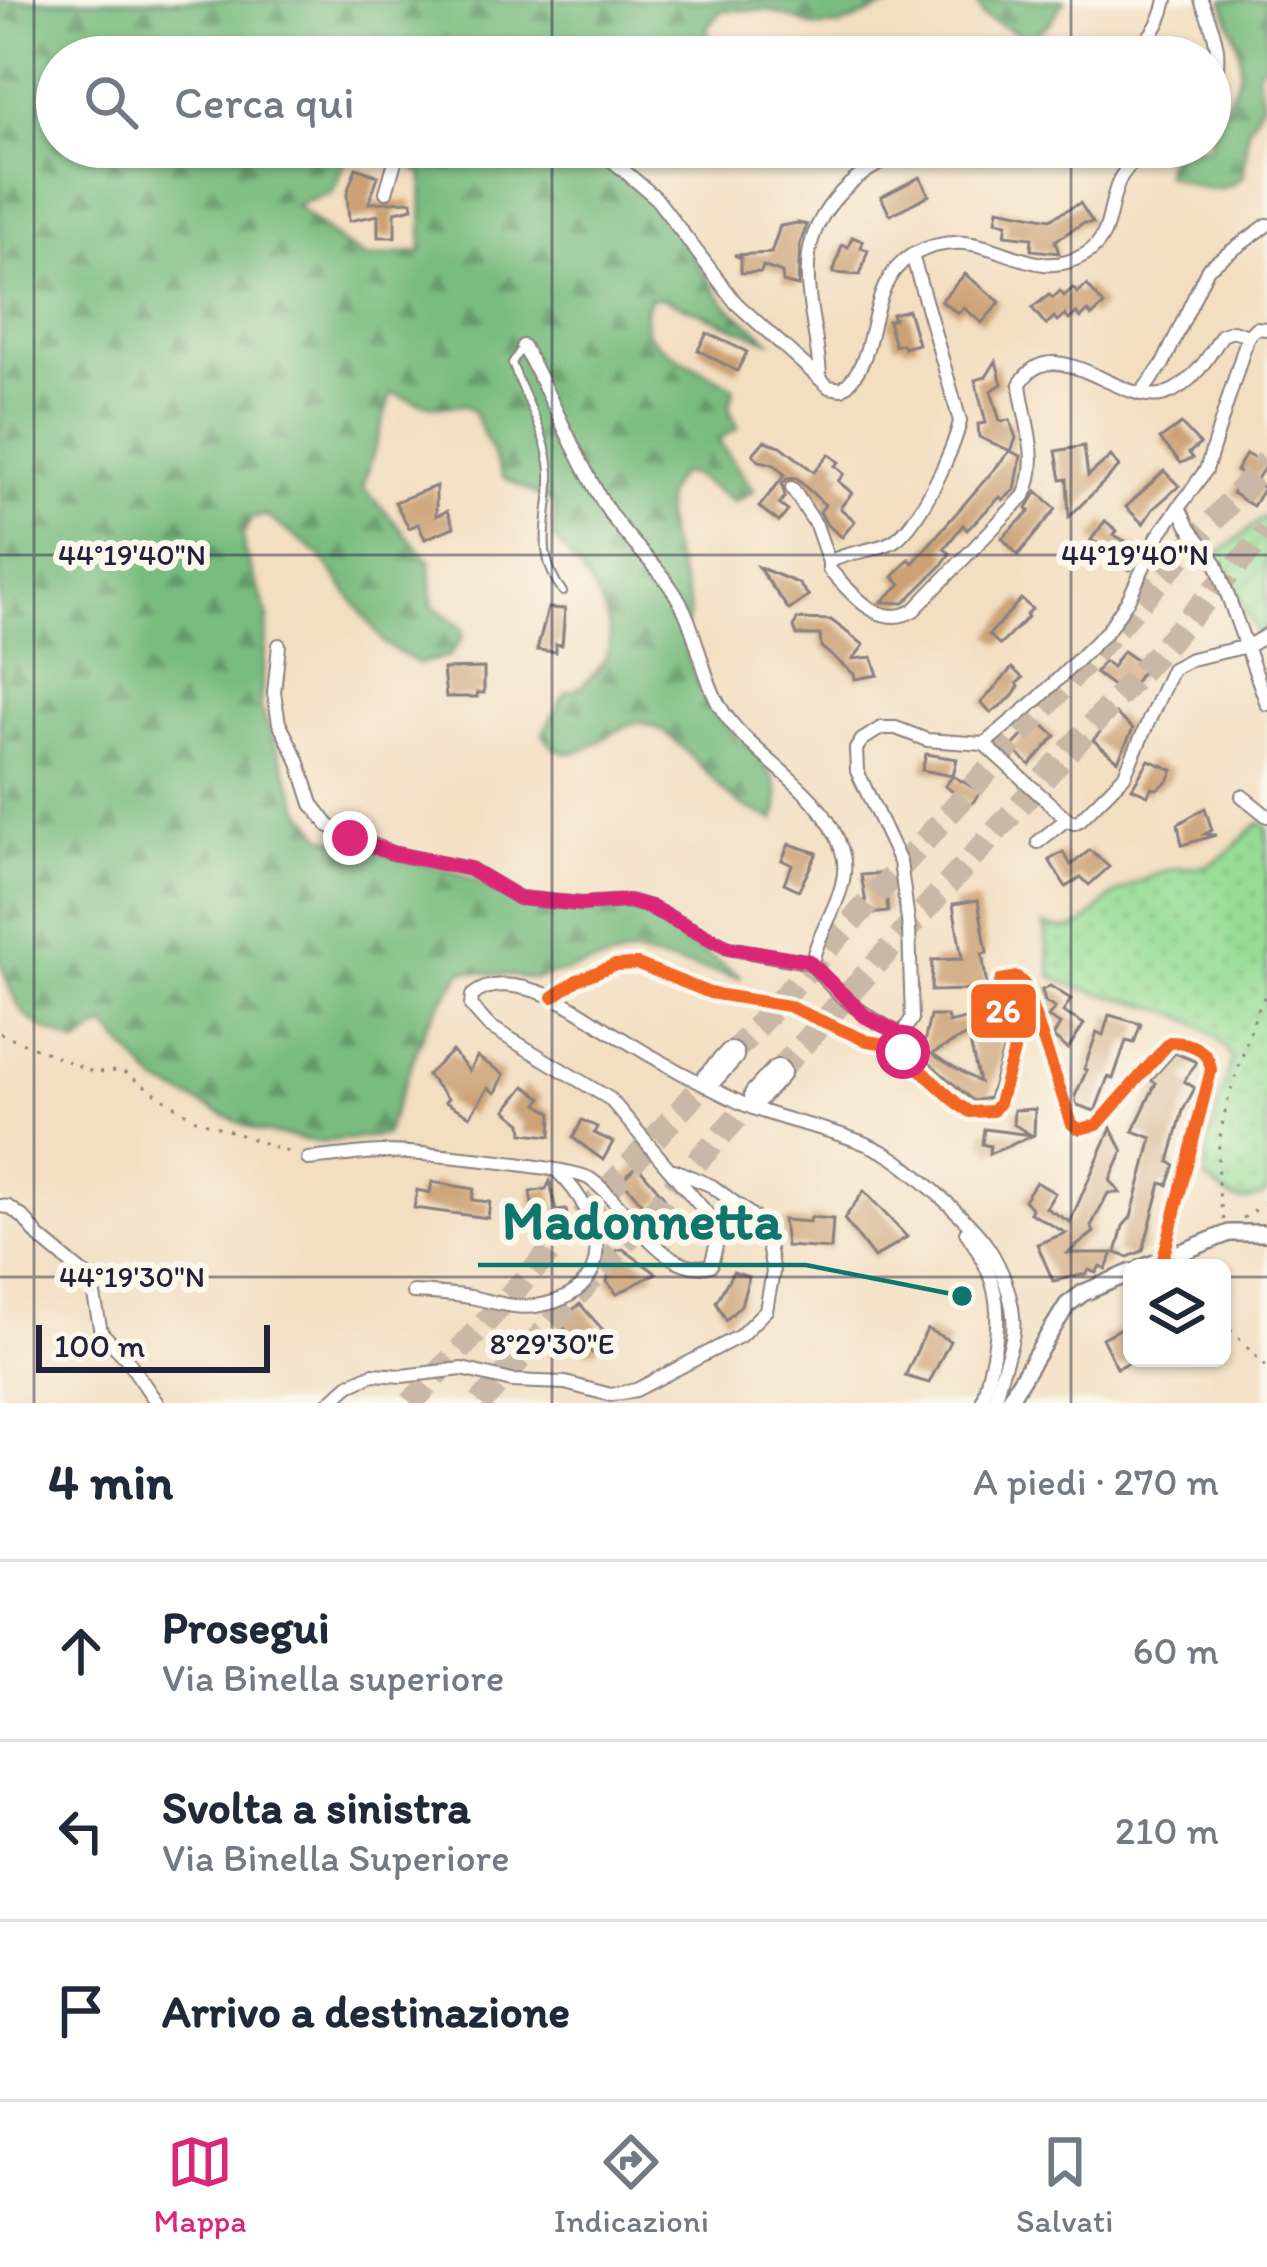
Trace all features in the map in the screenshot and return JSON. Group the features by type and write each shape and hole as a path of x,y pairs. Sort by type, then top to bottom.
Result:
{"highway":[{"path":"710,1078 730,1055"},
{"path":"757,1095 778,1072"}],"street":[{"path":"1150,36 1161,24 1166,0"},
{"path":"1201,0 1214,36"},
{"path":"386,193 393,168"},
{"path":"621,168 655,197 736,303 829,387 842,389 860,373 885,283 895,266 946,242 967,241 1046,267 1080,257 1097,247 1119,181 1131,168"},
{"path":"820,379 808,258 814,235 837,196 876,168"},
{"path":"1141,393 1162,364 1208,268 1267,225"},
{"path":"829,562 900,538 957,442 960,421 912,255"},
{"path":"984,744 1108,630 1158,536 1206,470 1248,336 1256,328 1267,329"},
{"path":"792,488 816,525 829,569 878,614 901,618 1024,496 1033,479 1020,384 1027,372 1051,363 1069,366 1159,396 1177,388 1206,363 1228,332 1248,336"},
{"path":"523,346 607,508 668,581 684,610 719,704 747,739 813,801 842,850 843,875 812,963"},
{"path":"1179,507 1216,563 1267,704"},
{"path":"897,1040 912,1019 914,984 900,862 857,771 856,749 870,732 896,728 927,740 984,744 1074,823 1124,776 1172,669 1191,659 1248,646 1267,635"},
{"path":"279,645 274,693 279,723 298,760 312,804 328,826 392,853 470,869 519,898 581,904 629,901 728,948 812,963 842,998 897,1040 970,1112 993,1111 999,1103 1014,1051 998,990 1001,980 1018,977 1024,984 1072,1124 1088,1130 1170,1042 1185,1042 1204,1053 1211,1070 1163,1259"},
{"path":"1242,796 1267,816"},
{"path":"1038,842 1066,819"},
{"path":"553,998 577,980 627,963 710,993 788,1006 867,1041 897,1040"},
{"path":"308,1159 384,1152 555,1169 588,1177 668,1257 698,1269 711,1264 716,1228 610,1099 489,1027 471,1006 479,990 496,985 553,998 679,1073 746,1105 886,1153 908,1168 989,1249 1011,1303 1013,1332 995,1403"},
{"path":"413,1292 534,1306 571,1292 587,1278 599,1246 590,1216 555,1169"},
{"path":"329,1403 349,1385 373,1374 402,1376 462,1369 512,1381 565,1383 611,1395 636,1390 740,1336 766,1310 772,1272 767,1240 754,1218 712,1186 673,1170"},
{"path":"0,1206 24,1218 39,1237 91,1280 101,1332 158,1403"},
{"path":"952,1211 983,1258 999,1308 1001,1325 982,1403"},
{"path":"1163,1259 1232,1233 1267,1233"},
{"path":"1007,1403 1067,1305 1123,1276"}],"lane":[{"path":"523,346 512,363 546,452 550,472 544,516 547,560 563,592"}],"path":[{"path":"1232,1233 1220,1203 1220,1120 1267,993"},
{"path":"0,1033 93,1072 122,1071 193,1118 308,1159"},
{"path":"1232,1233 1239,1221 1267,1203"},
{"path":"1231,1330 1267,1368"}],"green space":[{"path":"0,0 923,0 883,8 840,26 816,27 770,10 722,10 707,28 709,36 36,36 36,168 343,168 332,192 295,205 367,258 422,251 423,174 414,168 610,168 665,218 727,306 772,342 663,298 650,298 646,309 646,332 655,341 734,387 729,409 738,428 718,440 754,491 734,502 694,476 681,473 670,486 665,518 689,603 684,639 691,666 716,715 767,769 778,801 775,820 741,805 667,735 641,723 579,751 566,753 554,747 543,734 565,693 589,679 606,655 610,637 600,601 553,537 555,505 503,477 473,411 464,405 439,407 391,393 363,487 430,561 432,605 462,628 463,636 449,656 419,664 385,644 320,555 265,515 251,519 243,534 244,551 268,615 260,706 302,811 324,837 461,874 525,905 646,912 742,978 633,954 535,979 463,970 426,1025 385,1135 318,1142 257,1131 156,1082 105,1025 77,1044 45,1029 25,1015 0,961"},
{"path":"975,0 1065,0 1048,25 1032,36 1019,36 985,17"},
{"path":"1223,0 1266,0 1267,57 1257,72 1263,101 1247,131 1244,175 1216,189 1165,175 1165,168 1231,168 1231,93 1238,77 1239,49"},
{"path":"1267,515 1267,626 1257,634 1217,555"},
{"path":"1260,823 1267,827 1267,1193 1241,1200 1206,1179 1206,1148 1232,1059 1217,1039 1175,1014 1052,977 1044,925 1069,929 1134,884 1168,870 1210,864"}],"building":[{"path":"356,168 378,176 369,203 412,201 413,208 395,212 395,237 378,237 378,215 349,221 347,193"},
{"path":"920,177 929,195 890,215 881,197"},
{"path":"1080,203 1093,223 1083,223 1055,241 1059,253 1031,250 1032,238 1005,235 1007,223 996,221 998,209 1050,219"},
{"path":"807,225 800,244 798,286 783,282 782,273 763,266 761,272 741,273 741,258 734,255 771,253 780,226"},
{"path":"852,237 863,241 861,248 868,250 860,275 833,273 842,245 848,247"},
{"path":"965,274 1000,302 982,323 964,308 958,313 941,301"},
{"path":"1087,285 1104,305 1092,316 1088,311 1081,318 1076,313 1069,320 1065,315 1057,321 1054,317 1046,325 1032,308 1049,295 1053,298 1060,291 1064,296 1073,288 1077,293"},
{"path":"908,310 918,344 895,346 888,321 894,319 892,314"},
{"path":"707,333 747,352 737,371 698,350"},
{"path":"996,361 1002,384 991,391 1000,421 1010,420 1016,438 1011,451 979,437 978,424 986,423 975,380 986,377"},
{"path":"1181,424 1200,444 1189,453 1193,458 1181,463 1160,439"},
{"path":"764,441 781,446 814,472 829,454 839,462 835,466 844,474 838,481 852,493 840,508 855,521 842,537 820,512 825,505 796,478 782,484 785,497 779,504 788,511 779,522 759,507 785,475 753,454"},
{"path":"1084,446 1088,476 1111,456 1119,467 1069,517 1067,479 1061,480 1056,451"},
{"path":"1010,451 1021,456 1015,490 1003,500 1000,497 967,530 963,525 944,549 950,553 941,566 904,603 881,602 901,584 893,577 909,559 913,563"},
{"path":"1246,454 1266,465 1255,482 1264,488 1253,506 1232,493 1243,475 1236,471"},
{"path":"1164,471 1179,486 1143,524 1126,507"},
{"path":"436,486 436,516 447,511 454,527 425,539 418,524 409,528 395,502"},
{"path":"1037,491 1056,509 1018,555 1002,538 1030,511 1027,508"},
{"path":"1105,521 1117,531 1114,535 1140,549 1130,570 1107,559 1111,550 1091,540"},
{"path":"758,567 798,583 809,596 789,610"},
{"path":"1021,599 1032,609 1000,645 989,635"},
{"path":"548,608 565,609 562,645 556,644 556,652 537,650"},
{"path":"797,619 831,620 864,645 853,659 872,657 878,675 855,679 821,647 820,635 797,635"},
{"path":"1123,651 1146,667 1125,695 1095,673 1104,661 1112,667"},
{"path":"484,668 484,693 446,697 443,669"},
{"path":"1012,668 1023,678 1011,698 991,713 981,703"},
{"path":"1116,714 1133,729 1118,761 1093,740"},
{"path":"1037,720 1056,736 1030,765 1011,748"},
{"path":"926,754 957,759 953,776 922,770"},
{"path":"1149,760 1173,770 1168,781 1151,788 1148,795 1132,788"},
{"path":"953,776 981,792 971,805 945,786"},
{"path":"1205,808 1212,830 1205,834 1216,835 1182,845 1178,824"},
{"path":"789,844 817,853 799,890 784,883 792,865 782,860"},
{"path":"1090,850 1109,867 1089,885 1081,877 1066,887 1049,860 1063,852 1071,865"},
{"path":"884,873 888,912 868,914 861,875"},
{"path":"978,900 988,993 1003,1051 989,1098 973,1101 907,1044 911,1041 923,1048 930,1016 947,1016 949,1023 977,1016 971,990 931,991 932,960 962,959 953,904","holes":["968,1034 979,1082 932,1054"]},
{"path":"1050,986 1071,999 1063,1012 1084,1024 1068,1049 1053,1037 1060,1024 1048,1017 1055,1008 1045,1002 1042,990"},
{"path":"1109,1015 1141,1024 1134,1043 1126,1041 1095,1111 1077,1105 1074,1098 1097,1032 1103,1035"},
{"path":"452,1051 469,1071 477,1057 504,1074 496,1093 488,1088 470,1116 445,1102 448,1099 427,1075"},
{"path":"1175,1053 1197,1062 1184,1081 1195,1088 1183,1110 1169,1162 1175,1165 1168,1185 1161,1183 1143,1251 1128,1257 1116,1253 1152,1138 1133,1131 1156,1083 1151,1080"},
{"path":"525,1086 552,1113 551,1136 523,1133 522,1123 506,1110"},
{"path":"1035,1109 1034,1135 989,1154 990,1146 982,1144 984,1129 1031,1135 1013,1124 1014,1110"},
{"path":"582,1120 597,1127 594,1133 613,1142 603,1160 573,1138"},
{"path":"1111,1128 1123,1151 1110,1180 1120,1193 1108,1193 1091,1226 1094,1232 1068,1253 1113,1253 1106,1269 1100,1266 1096,1273 1089,1270 1053,1281 1037,1244 1066,1233 1030,1213 1024,1200 1036,1182 1055,1193 1046,1208 1070,1222"},
{"path":"637,1165 664,1197 649,1212 622,1180"},
{"path":"550,1181 556,1211 566,1210 570,1232 538,1238 530,1192 546,1189"},
{"path":"432,1182 474,1189 472,1200 490,1202 488,1218 414,1208 417,1190 430,1193"},
{"path":"864,1191 907,1237 874,1258 844,1219"},
{"path":"811,1217 833,1219 831,1249 786,1246 783,1220 810,1222"},
{"path":"623,1249 656,1273 617,1294 607,1282 617,1250"},
{"path":"733,1272 749,1277 741,1305 726,1320 716,1302"},
{"path":"580,1304 603,1330 595,1336 602,1344 592,1353 586,1353 558,1321"},
{"path":"1123,1328 1123,1365 1117,1368 1102,1338"},
{"path":"927,1329 950,1341 929,1383 905,1376"}],"tunnel":[{"path":"731,1055 1267,461"},
{"path":"778,1072 1267,532"},
{"path":"411,1403 710,1078"},
{"path":"480,1403 757,1095"}],"transit line":[{"name":"26","path":"553,997 577,980 614,965 638,964 710,993 788,1006 867,1041 893,1045 970,1112 993,1111 999,1103 1014,1051 998,990 1001,980 1017,977 1024,984 1072,1124 1079,1129 1097,1125 1170,1042 1191,1045 1202,1052 1211,1070 1163,1259"}],"place":[{"name":"Madonnetta","path":"962,1296"}],"route":[{"path":"350,838 392,853 470,869 519,898 581,904 629,901 728,948 808,961 842,998 902,1035 893,1045 903,1052"}]}
